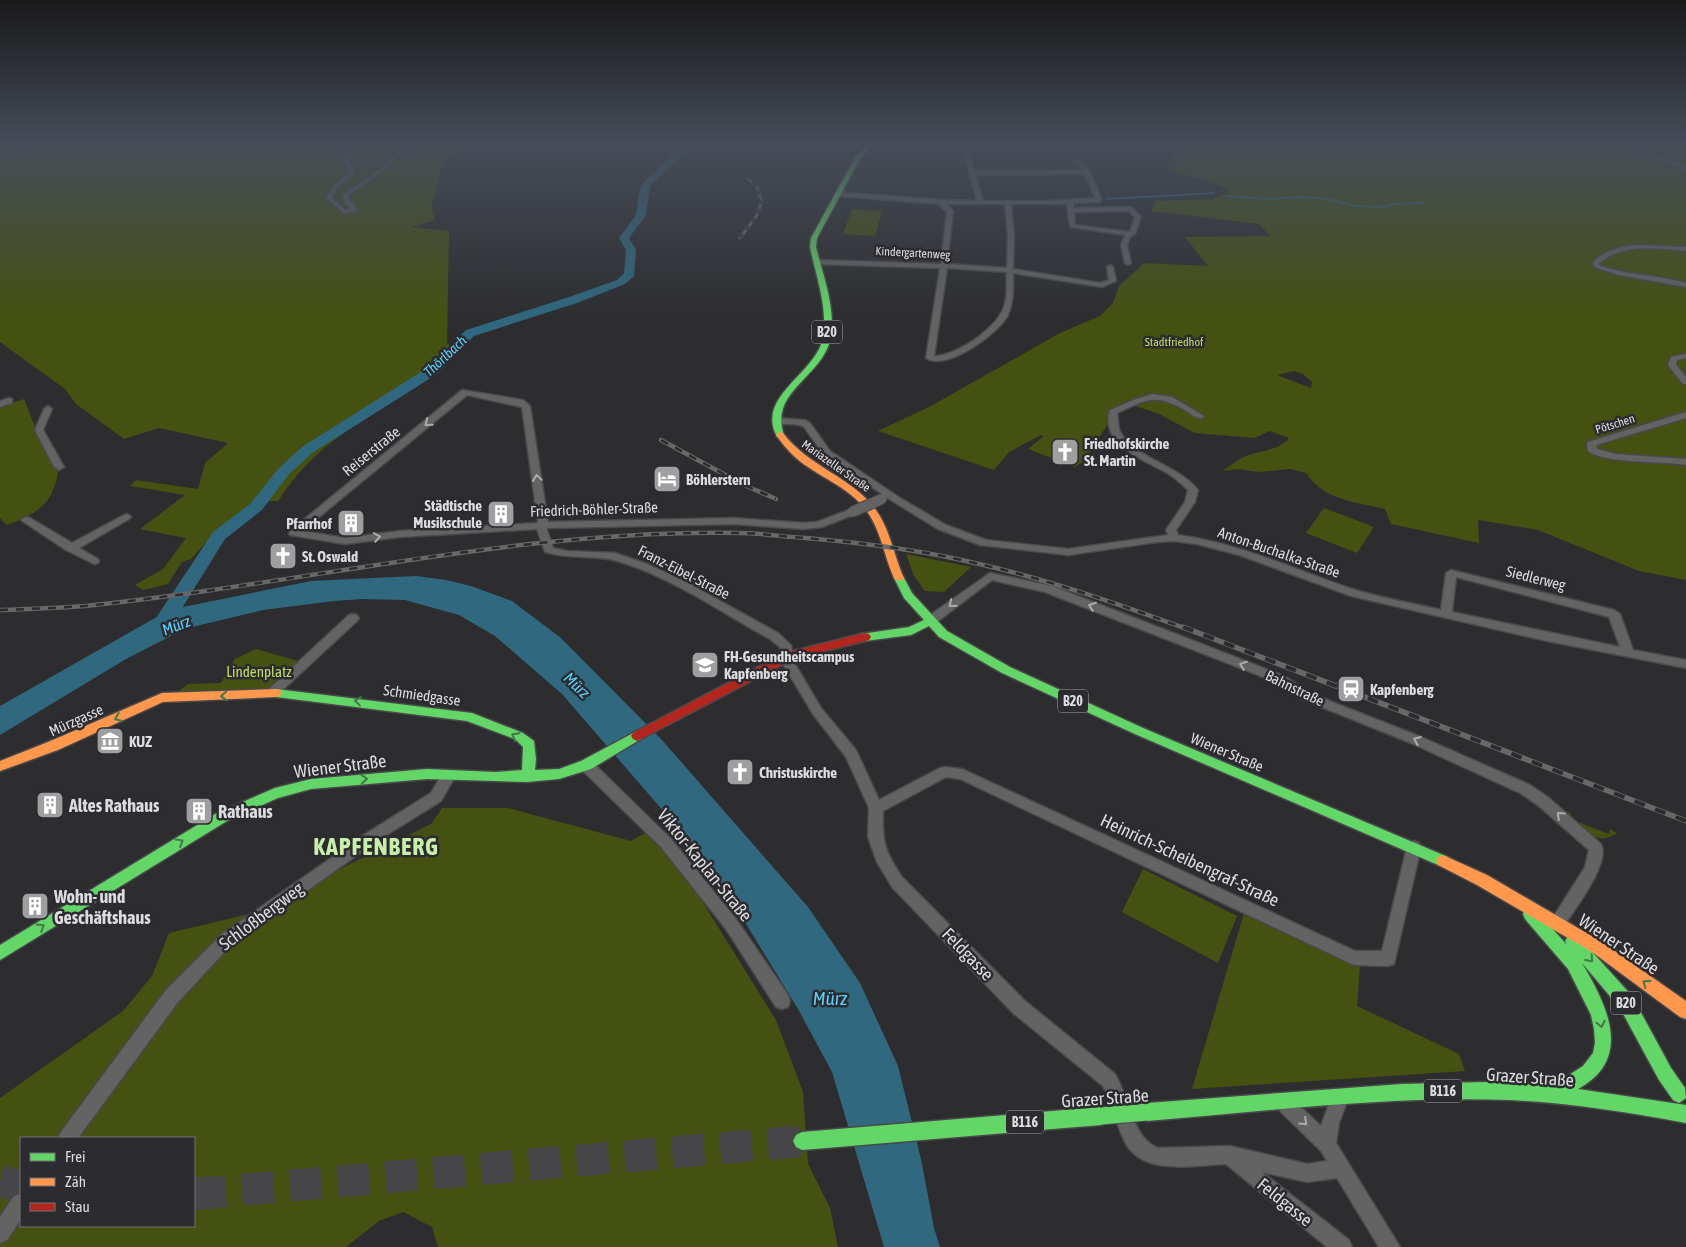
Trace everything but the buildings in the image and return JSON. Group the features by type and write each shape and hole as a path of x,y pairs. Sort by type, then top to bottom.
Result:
{"main road":[{"name":"B20","path":"776,421 780,403 816,359 827,337 827,319 816,262 814,238 833,203"},
{"name":"Mariazeller Straße","path":"776,421 778,434 788,449 857,496 878,519 901,583 930,621"},
{"name":"Wiener Straße","path":"0,953 183,840 255,801 311,784 427,774 527,777 559,774 586,765 660,723 789,656 860,638 911,631 930,621 943,634 1006,670 1246,777 1414,848 1482,880 1518,900"},
{"name":"Mürzgasse","path":"0,766 52,746 162,698 272,694"},
{"name":"Schmiedgasse","path":"272,694 348,700 468,716 519,736 529,745 530,758 527,777"},
{"name":"B20","path":"1518,900 1557,924"},
{"name":"B20","path":"1518,900 1574,964 1590,989 1598,1010 1603,1032 1602,1050 1595,1065 1583,1077 1546,1094"},
{"name":"Wiener Straße","path":"1557,924 1597,948 1686,1011"},
{"name":"Wiener Straße","path":"1557,924 1626,1002 1665,1074 1679,1094"},
{"name":"Grazer Straße","path":"802,1141 1280,1100 1438,1091 1546,1094 1686,1114"}],"street":[{"path":"335,203 345,212 356,210 348,203"},
{"path":"943,203 944,207 950,211 945,266 933,350 930,358 954,355 987,334 1003,316 1009,303 1008,203"},
{"path":"1070,203 1072,226 1132,234"},
{"path":"1071,210 1131,209 1138,216 1132,234"},
{"path":"1128,263 1124,245 1126,236 1132,234"},
{"path":"1686,249 1664,247 1615,251 1601,257 1596,262 1597,266 1605,270 1686,285"},
{"name":"Kindergartenweg","path":"816,262 1010,270 1102,285 1113,281 1110,267"},
{"path":"1686,356 1674,359 1672,365 1686,382"},
{"name":"Franz-Eibel-Straße","path":"466,392 523,403 526,406 542,526 549,550 558,554 606,555 658,572 774,636 784,645 789,656"},
{"name":"Reiserstraße","path":"294,533 466,392"},
{"path":"1174,538 1171,530 1190,502 1193,490 1179,475 1127,450 1115,429 1113,412 1128,404 1156,397 1165,397 1200,416"},
{"path":"0,404 9,401"},
{"path":"48,409 39,430 59,467"},
{"name":"Pötschen","path":"1686,415 1591,444 1593,451 1607,456 1667,458 1686,462"},
{"name":"Anton-Buchalka-Straße","path":"776,421 802,422 807,425 827,453 886,498 965,537 1004,546 1068,552 1174,538 1222,546 1351,592 1446,615 1686,664"},
{"name":"Friedrich-Böhler-Straße","path":"294,533 345,541 400,534 542,526 734,521 803,526 818,525 886,498"},
{"path":"70,548 126,517"},
{"path":"26,520 94,561"},
{"name":"Siedlerweg","path":"1446,615 1451,573 1614,614 1628,653"},
{"name":"Bahnstraße","path":"930,621 990,576 1048,590 1280,679 1308,697 1416,740 1525,789 1544,802 1596,848 1592,869 1557,924"},
{"path":"272,694 353,618"},
{"name":"Feldgasse","path":"789,656 790,664 817,711 851,754 876,808 875,837 884,862 897,882 1019,1007 1109,1080 1114,1087 1130,1137 1137,1147 1147,1154 1158,1157 1230,1155 1307,1173 1341,1168"},
{"name":"Viktor-Kaplan-Straße","path":"586,765 666,842 731,924 782,1001"},
{"name":"Heinrich-Scheibengraf-Straße","path":"876,808 945,772 962,774 1354,958 1388,959 1414,848"},
{"name":"Schloßbergweg","path":"68,1137 172,996 227,938 372,837 436,797 449,775"},
{"path":"1326,1145 1330,1123 1340,1096"},
{"path":"1280,1100 1326,1145 1390,1247"},
{"name":"Feldgasse","path":"1230,1155 1342,1247"},
{"path":"0,1233 20,1204"}],"green space":[{"path":"0,203 432,203 431,207 435,220 411,227 449,231 447,343 453,347 441,360 397,388 404,391 335,439 320,452 292,482 278,501 254,501 245,511 210,538 191,559 182,562 168,584 143,590 135,585 163,569 186,538 140,529 185,495 130,486 136,480 198,489 205,463 228,443 159,428 124,439 76,404 65,389 0,342"},
{"name":"Stadtfriedhof","path":"1154,203 1686,203 1686,580 1639,571 1538,530 1478,520 1479,543 1391,524 1385,509 1352,502 1331,494 1313,482 1306,473 1290,469 1258,472 1238,469 1222,471 1251,454 1275,448 1289,438 1269,431 1255,438 1195,433 1159,414 1127,403 1112,411 1108,424 1083,462 1075,467 1028,449 1044,436 1041,435 1009,452 994,470 878,431 931,406 1060,333 1100,316 1113,303 1119,286 1144,263 1208,266 1185,237 1270,236 1259,224 1151,211","holes":["1294,371 1303,374 1312,382 1311,388 1277,375"]},
{"path":"852,209 882,211 875,236 843,234"},
{"path":"24,399 43,447 58,472 52,493 42,507 26,517 7,525 0,518 0,407"},
{"path":"1324,508 1374,527 1357,553 1306,533"},
{"path":"906,554 971,567 944,592 925,591 914,576"},
{"name":"Lindenplatz","path":"256,649 305,663 278,689 174,695 188,684 221,683 235,659"},
{"path":"442,808 508,808 631,841 647,832 697,893 776,1020 803,1092 808,1164 830,1208 838,1247 438,1247 432,1227 403,1212 379,1221 346,1247 0,1247 0,1098 123,1011 152,976 169,933 249,914 431,824"},
{"path":"1564,811 1571,813 1570,819 1609,834 1610,829 1617,833 1610,837 1595,837 1574,824 1562,813"},
{"path":"1143,869 1237,916 1218,963 1122,912"},
{"path":"1244,913 1360,966 1357,1006 1459,1054 1465,1071 1192,1089"}],"water":[{"name":"Mürz","path":"416,576 471,586 512,601 561,638 662,740 808,907 860,983 898,1066 921,1159 934,1228 940,1247 884,1247 832,1072 798,1009 710,865 562,694 495,636 459,615 405,600 362,599 263,610 192,627 126,659 0,735 0,706 155,618 183,607 311,581"}],"waterway":[{"name":"Thörlbach","path":"157,632 219,536 256,507 284,471 307,450 432,371 470,333 573,300 621,282 630,274 631,250 624,238 641,215 644,203"},
{"path":"1344,203 1356,206 1384,207 1393,204 1417,203"}],"tunnel":[{"path":"195,1194 802,1141"},
{"path":"0,1181 20,1186"}],"railway":[{"path":"740,238 757,215 761,203"},
{"path":"661,440 742,484 776,499"},
{"path":"0,610 85,606 248,585 492,549 574,540 656,534 739,533 871,545 958,559 1058,585 1187,629"},
{"path":"1183,627 1686,821"}],"traffic: fast":[{"path":"780,435 776,423 777,412 782,401 789,390 816,361 822,352 826,340 827,314 813,247 814,238 833,203"},
{"path":"899,578 908,595 943,634 1006,670 1139,731 1443,861"},
{"path":"865,637 911,631 930,621"},
{"path":"276,693 468,716 519,736 529,745 530,759 527,777"},
{"path":"0,953 222,817 275,793 311,784 427,774 495,777 559,774 586,765 637,736"},
{"path":"1530,914 1574,964"},
{"path":"1573,941 1626,1002 1665,1074 1679,1094"},
{"path":"1547,1094 1572,1083 1589,1072 1601,1056 1604,1043 1603,1029 1594,1000 1574,964"},
{"path":"1147,1112 1359,1094 1487,1091 1587,1098 1686,1114"},
{"path":"1101,1116 1147,1112"},
{"path":"802,1141 1101,1116"}],"traffic: slow":[{"path":"780,435 799,456 848,488 869,507 880,524 899,578"},
{"path":"0,766 53,746 162,698 276,693"},
{"path":"1443,861 1482,880 1597,947 1686,1011"}],"traffic: jam":[{"path":"637,736 789,656 865,637"}],"place":[{"name":"Friedhofskirche St. Martin","path":"1065,452"},
{"name":"Böhlerstern","path":"667,479"},
{"name":"Städtische Musikschule","path":"501,514"},
{"name":"Pfarrhof","path":"351,523"},
{"name":"St. Oswald","path":"283,556"},
{"name":"FH-Gesundheitscampus Kapfenberg","path":"705,665"},
{"name":"Kapfenberg","path":"1351,689"},
{"name":"KUZ","path":"110,741"},
{"name":"Christuskirche","path":"740,772"},
{"name":"Altes Rathaus","path":"50,805"},
{"name":"Rathaus","path":"199,811"},
{"name":"Wohn- und Geschäftshaus","path":"35,906"}],"district":[{"name":"KAPFENBERG","path":"376,846"}]}
